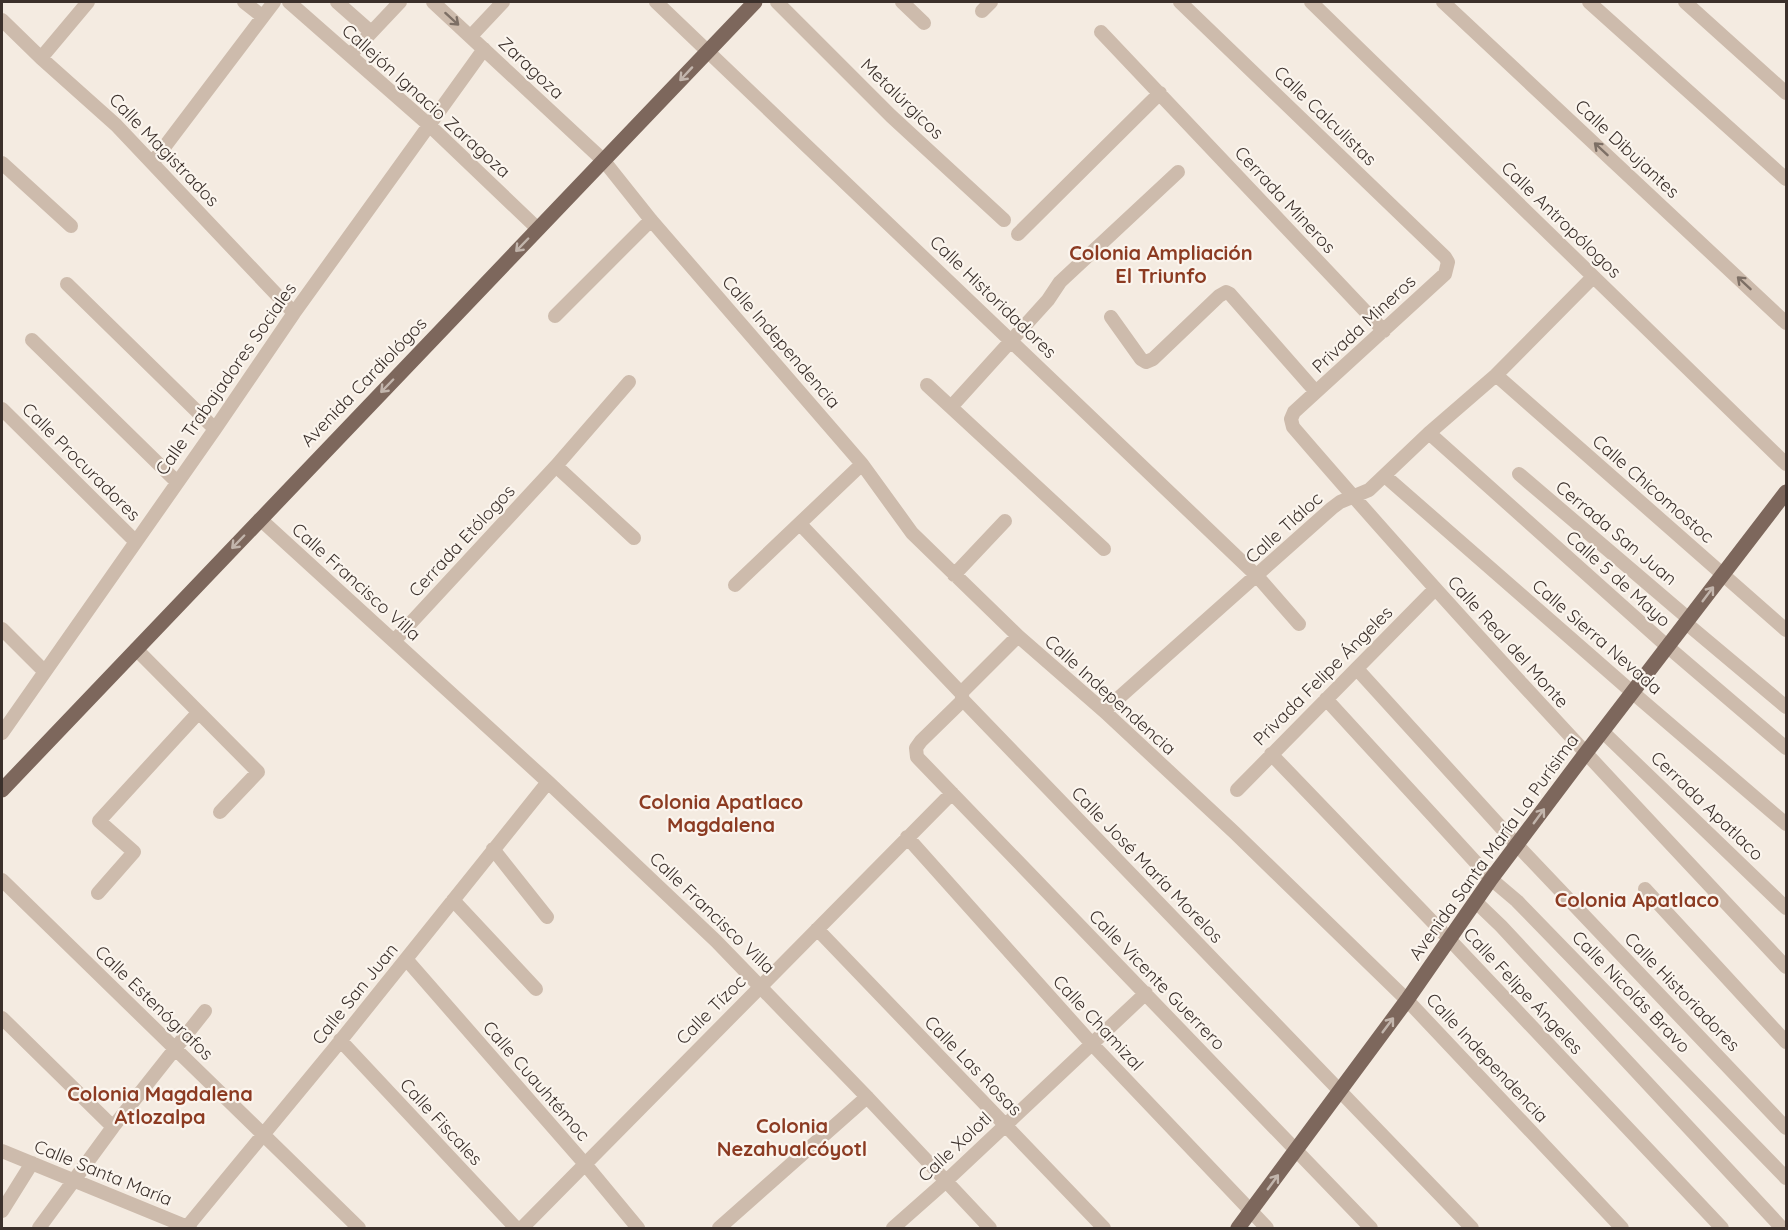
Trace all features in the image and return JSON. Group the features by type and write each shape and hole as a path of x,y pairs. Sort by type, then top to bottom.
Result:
{"main road":[{"name":"Avenida Cardiológos","path":"2,790 755,2"},
{"name":"Avenida Santa María La Purísima","path":"1238,1228 1407,1000 1491,879 1786,492"}],"street":[{"path":"41,58 88,2"},
{"path":"244,2 262,16"},
{"path":"153,162 274,2"},
{"name":"Callejón Ignacio Zaragoza","path":"289,2 429,125 538,229"},
{"path":"337,2 371,33"},
{"path":"350,55 400,2"},
{"name":"Zaragoza","path":"433,2 604,161"},
{"path":"471,36 503,2"},
{"name":"Calle Historidadores","path":"656,2 1257,576 1299,624"},
{"name":"Metalúrgicos","path":"777,2 891,116 1004,220"},
{"path":"902,2 924,23"},
{"name":"Calle Calculistas","path":"1180,2 1445,257"},
{"name":"Calle Antropólogos","path":"1311,2 1786,465"},
{"name":"Calle Dibujantes","path":"1443,2 1786,323"},
{"path":"1588,2 1786,179"},
{"path":"1685,2 1786,93"},
{"name":"Calle Magistrados","path":"2,20 153,162 294,313"},
{"name":"Cerrada Mineros","path":"1101,32 1384,331"},
{"name":"Calle Trabajadores Sociales","path":"2,733 294,313 484,49"},
{"path":"1018,234 1160,93"},
{"name":"Calle Independencia","path":"604,161 651,220 862,464 912,533 1018,636 1104,711 1234,832 1407,1000 1622,1228"},
{"path":"2,163 71,226"},
{"path":"951,407 1048,300 1060,282 1178,172"},
{"path":"555,316 651,220"},
{"name":"Privada Mineros","path":"1294,412 1445,274 1448,262 1445,257"},
{"name":"Calle Tláloc","path":"1104,711 1332,508 1340,502 1369,490 1385,476 1429,433 1496,375 1593,276"},
{"path":"67,284 215,429"},
{"path":"1111,317 1146,362 1153,359 1226,292 1234,297 1317,392"},
{"path":"32,340 177,482"},
{"name":"Calle Chicomostoc","path":"1496,375 1786,630"},
{"name":"Cerrada Etólogos","path":"394,641 556,466 629,382"},
{"path":"927,385 1104,549"},
{"name":"Calle Procuradores","path":"2,409 135,541"},
{"name":"Calle Real del Monte","path":"1294,412 1291,419 1293,427 1353,497 1585,754 1786,967"},
{"name":"Calle 5 de Mayo","path":"1429,433 1668,647 1786,748"},
{"path":"735,585 862,464"},
{"path":"556,466 634,538"},
{"name":"Cerrada San Juan","path":"1519,474 1786,707"},
{"name":"Calle Sierra Nevada","path":"1385,476 1786,824"},
{"name":"Calle Francisco Villa","path":"260,519 641,869 760,986 990,1228"},
{"path":"954,575 1005,521"},
{"name":"Calle José María Morelos","path":"800,524 962,697 1472,1228"},
{"name":"Privada Felipe Ángeles","path":"1237,789 1435,588"},
{"path":"2,629 44,671"},
{"path":"962,697 1018,636"},
{"path":"136,649 258,772 220,812"},
{"name":"Calle Historiadores","path":"1357,669 1517,845 1786,1128"},
{"name":"Calle Vicente Guerrero","path":"962,697 921,741 916,748 917,757 1371,1228"},
{"name":"Calle Nicolás Bravo","path":"1326,699 1491,879 1517,901 1786,1178"},
{"path":"98,893 134,852 99,821 198,713"},
{"name":"Cerrada Apatlaco","path":"1602,731 1786,908"},
{"name":"Calle Felipe Ángeles","path":"1271,754 1722,1228"},
{"name":"Calle San Juan","path":"189,1228 548,782"},
{"name":"Calle Tízoc","path":"522,1228 952,793"},
{"name":"Calle Chamizal","path":"907,837 1092,1044 1267,1228"},
{"path":"493,849 547,917"},
{"name":"Calle Estenógrafos","path":"2,880 358,1228"},
{"path":"1645,889 1786,1042"},
{"path":"453,900 536,989"},
{"path":"1476,902 1782,1228"},
{"name":"Calle Las Rosas","path":"817,929 1104,1228"},
{"name":"Calle Cuauhtémoc","path":"406,959 638,1228"},
{"name":"Calle Xolotl","path":"893,1228 1146,993"},
{"path":"39,1228 113,1127 205,1011"},
{"path":"2,1018 113,1127"},
{"name":"Calle Fiscales","path":"340,1040 516,1228"},
{"path":"719,1228 867,1097"},
{"name":"Calle Santa María","path":"2,1151 189,1228"},
{"path":"2,1211 32,1163"}],"district":[{"name":"Colonia Ampliación El Triunfo","path":"1161,264"},
{"name":"Colonia Apatlaco Magdalena","path":"721,814"},
{"name":"Colonia Apatlaco","path":"1637,900"},
{"name":"Colonia Magdalena Atlozalpa","path":"160,1106"},
{"name":"Colonia Nezahualcóyotl","path":"792,1138"}]}
